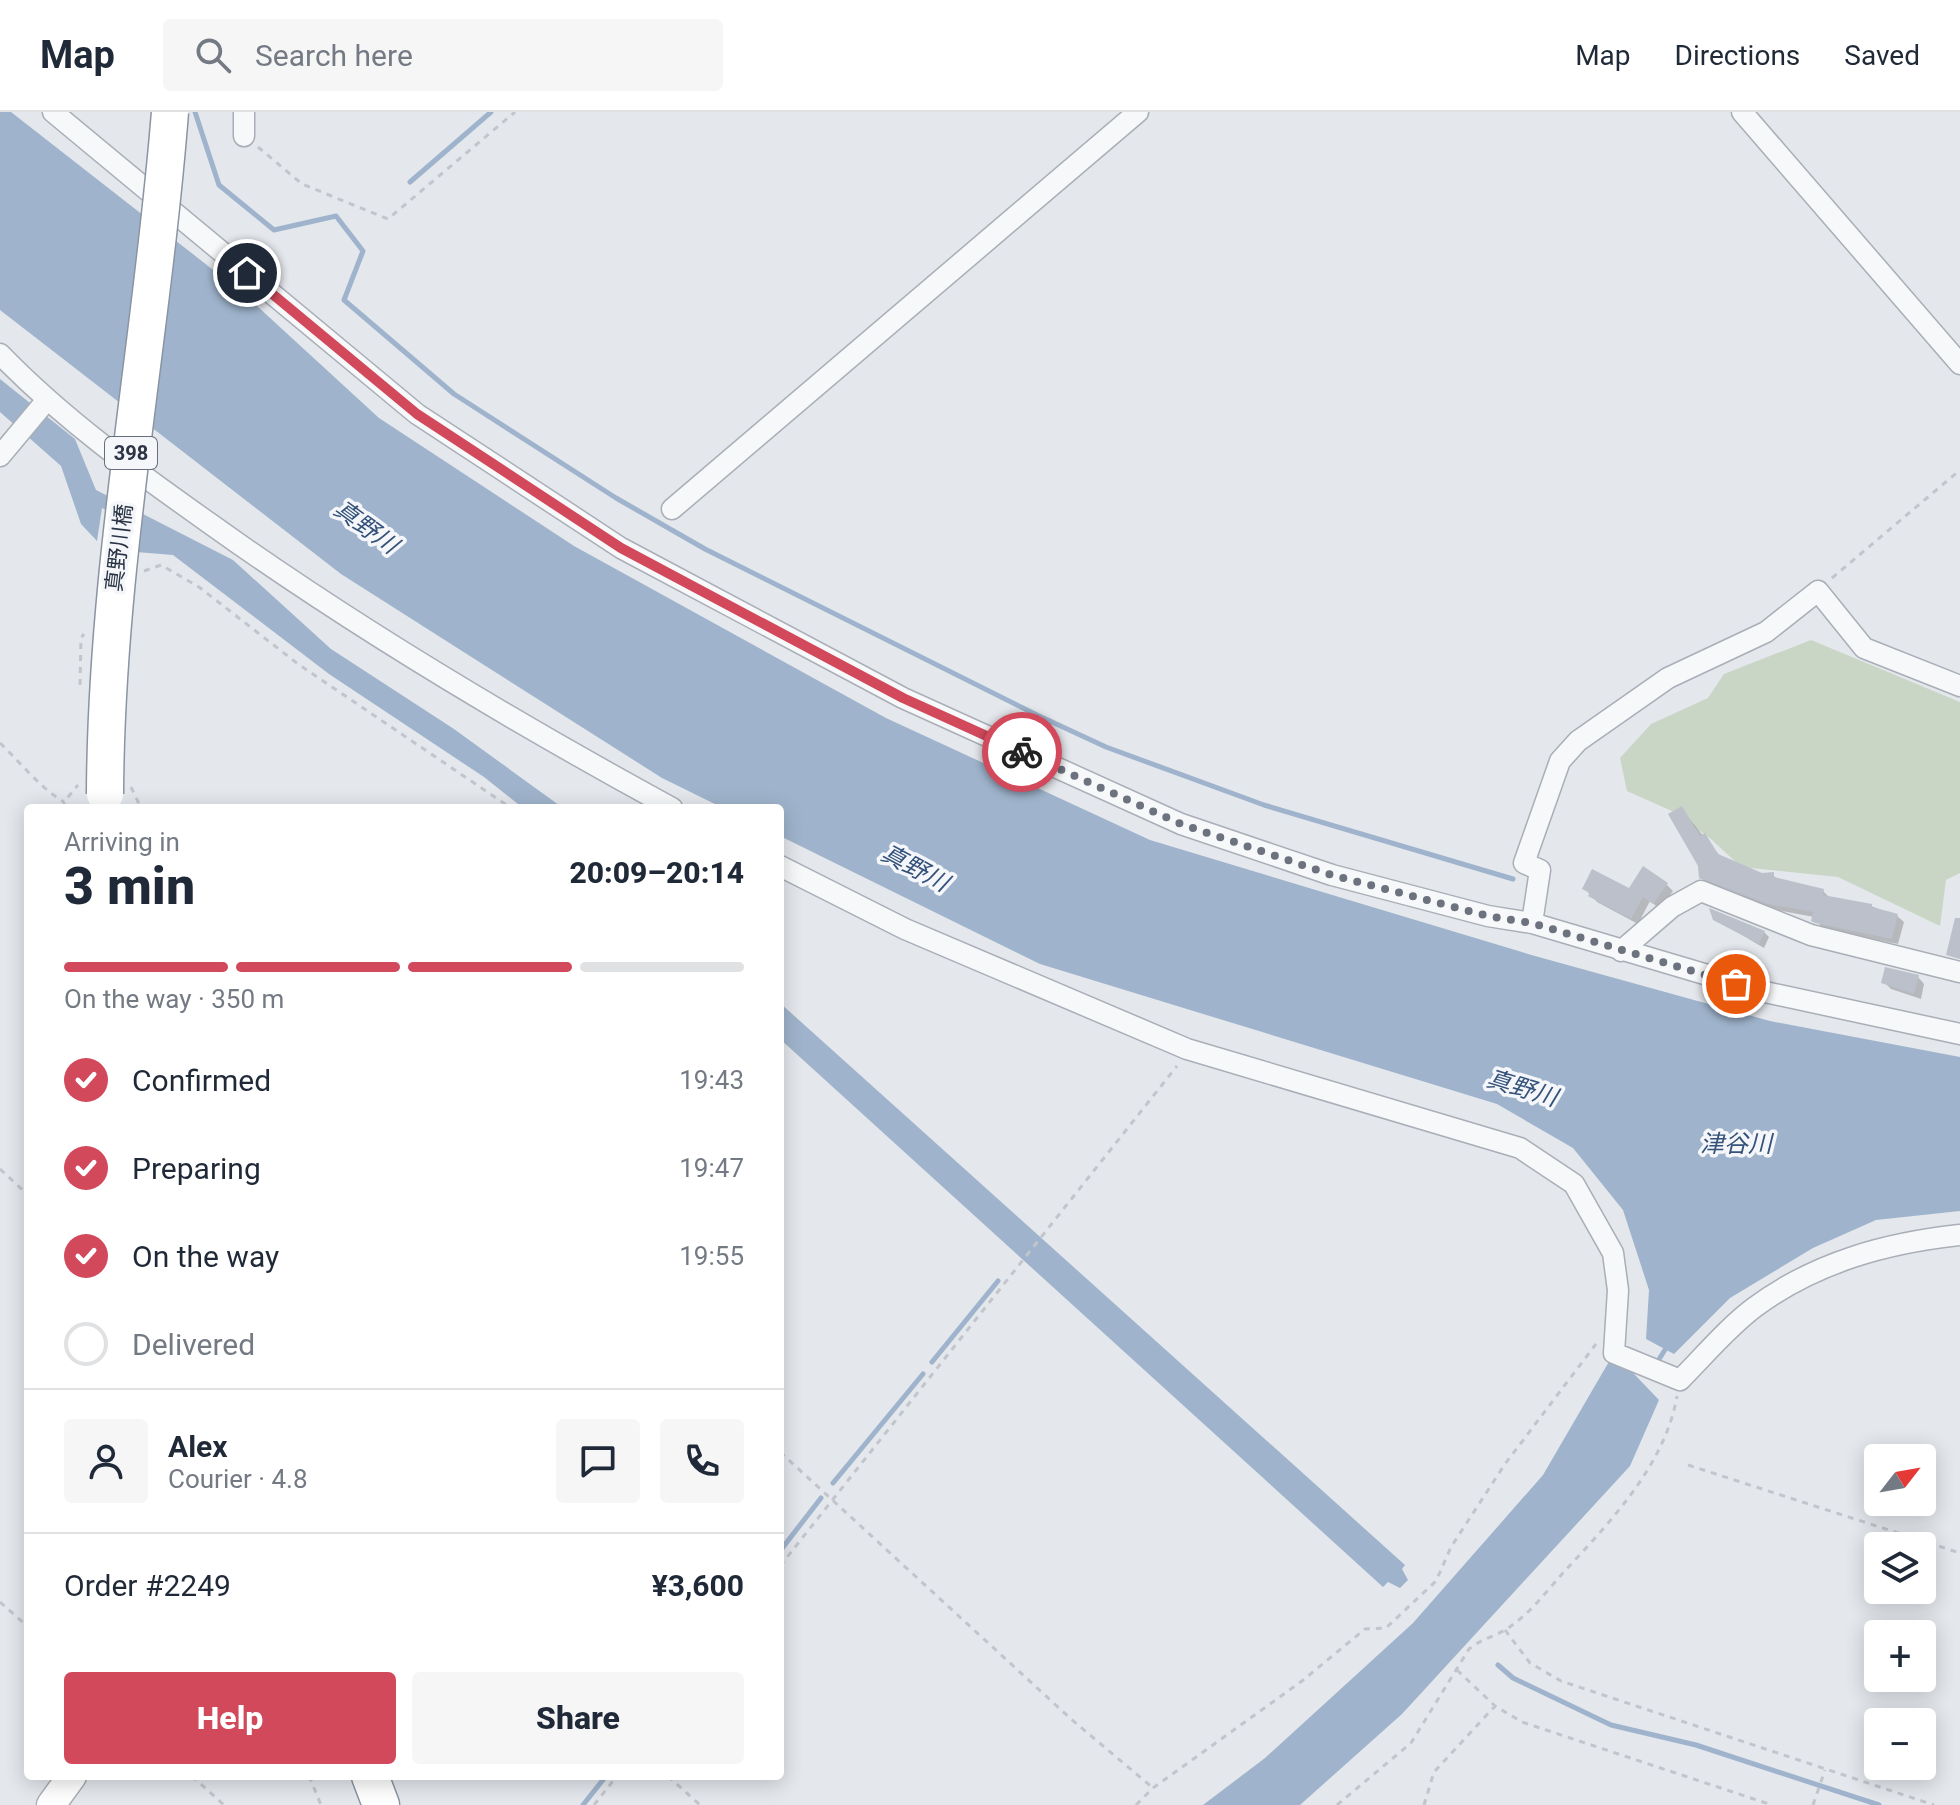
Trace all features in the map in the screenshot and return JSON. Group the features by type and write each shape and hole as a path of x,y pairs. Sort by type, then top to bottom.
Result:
{"highway":[{"name":"真野川橋","path":"105,801 105,699 112,608 170,112"},
{"path":"372,1780 381,1805"}],"street":[{"path":"53,112 417,414 621,548 903,698 1181,824 1332,875 1488,916 1532,923 1765,992 1960,1034"},
{"path":"244,112 244,136"},
{"path":"672,509 1138,112"},
{"path":"1742,112 1960,364"},
{"path":"0,354 46,401 111,454 281,573 552,743 665,804"},
{"path":"7,444 46,401"},
{"path":"1532,923 1540,870 1524,863 1560,761 1578,741 1668,678 1766,632 1818,591 1864,648 1960,686"},
{"path":"784,868 905,929 1187,1049 1520,1148 1574,1184 1613,1253 1618,1290 1614,1353 1673,1378 1754,1308 1820,1267 1877,1248 1960,1235"},
{"path":"1621,951 1672,907 1701,891 1811,935 1960,972"},
{"path":"51,1805 69,1780"}],"path":[{"path":"244,136 302,184 388,219 515,112"},
{"path":"1818,591 1960,470"},
{"path":"137,573 161,565 199,587 298,664 505,804"},
{"path":"0,743 35,776 44,790 64,802"},
{"path":"784,1561 1148,1106 1187,1049"},
{"path":"0,1169 24,1191"},
{"path":"1136,1805 1153,1788 1302,1681 1365,1629 1386,1628 1436,1581 1451,1547 1505,1464 1595,1343 1614,1353"},
{"path":"1337,1805 1411,1743 1469,1649 1481,1639 1505,1630 1601,1531 1640,1481 1672,1425 1673,1378"},
{"path":"784,1456 1071,1719 1153,1788"},
{"path":"1688,1465 1960,1553"},
{"path":"0,1602 24,1623"},
{"path":"1505,1630 1530,1663 1561,1681 1934,1805"},
{"path":"1457,1670 1495,1706 1522,1722 1568,1740 1772,1805"},
{"path":"1424,1805 1434,1772 1495,1706"},
{"path":"1813,1805 1825,1770"},
{"path":"196,1780 224,1805"},
{"path":"311,1780 321,1805"},
{"path":"594,1805 614,1780"},
{"path":"672,1780 700,1805"}],"green space":[{"path":"1811,640 1960,702 1960,873 1946,880 1940,926 1838,877 1741,867 1711,839 1674,812 1627,791 1620,758 1651,724 1708,698 1724,674"}],"water":[{"name":"津谷川","path":"0,112 11,112 244,294 379,418 574,546 886,718 1150,840 1535,956 1770,1021 1960,1057 1960,1211 1876,1220 1813,1248 1730,1298 1674,1354 1646,1339 1649,1290 1623,1210 1573,1148 1497,1104 1040,964 784,838 784,804 715,804 662,778 341,574 0,310"},
{"path":"0,379 75,439 96,490 233,560 331,649 454,729 557,804 518,804 484,777 329,674 173,555 136,552 137,528 102,508 97,541 81,524 61,466 0,412"},
{"path":"784,1007 1405,1565 1402,1569 1408,1580 1400,1588 1388,1582 1383,1587 784,1043"},
{"path":"1614,1353 1659,1400 1630,1466 1402,1714 1300,1805 1203,1805 1265,1758 1413,1623 1543,1475"}],"building":[{"path":"1682,806 1700,836 1705,833 1718,854 1762,873 1774,872 1774,877 1824,889 1823,895 1872,904 1872,907 1898,914 1892,939 1815,923 1811,921 1813,912 1768,904 1699,878 1698,866 1668,814"},
{"path":"1643,866 1668,883 1653,904 1643,897 1631,919 1588,896 1590,893 1582,889 1592,869 1629,888"},
{"path":"1709,908 1765,931 1759,944 1713,920"},
{"path":"1955,918 1960,918 1960,959 1946,955"},
{"path":"1885,967 1919,975 1914,994 1881,983"}],"waterway":[{"path":"195,112 219,185 274,230 336,216 363,251 344,300 454,394 616,498 705,549 1106,747 1264,805 1513,879"},
{"path":"410,182 491,112"},
{"path":"932,1362 998,1281"},
{"path":"1656,1364 1668,1345"},
{"path":"833,1483 923,1374"},
{"path":"784,1546 821,1498"},
{"path":"1498,1665 1513,1678 1611,1725 1696,1745 1879,1805"},
{"path":"583,1805 603,1780"}],"way so far":[{"path":"1022,752 1181,824 1332,875 1488,916 1532,923 1736,984"}],"route":[{"path":"247,273 417,414 621,548 903,698 1022,752"}],"water label":[{"name":"真野川","path":"366,527"},
{"name":"真野川","path":"915,868"},
{"name":"真野川","path":"1522,1088"}]}
